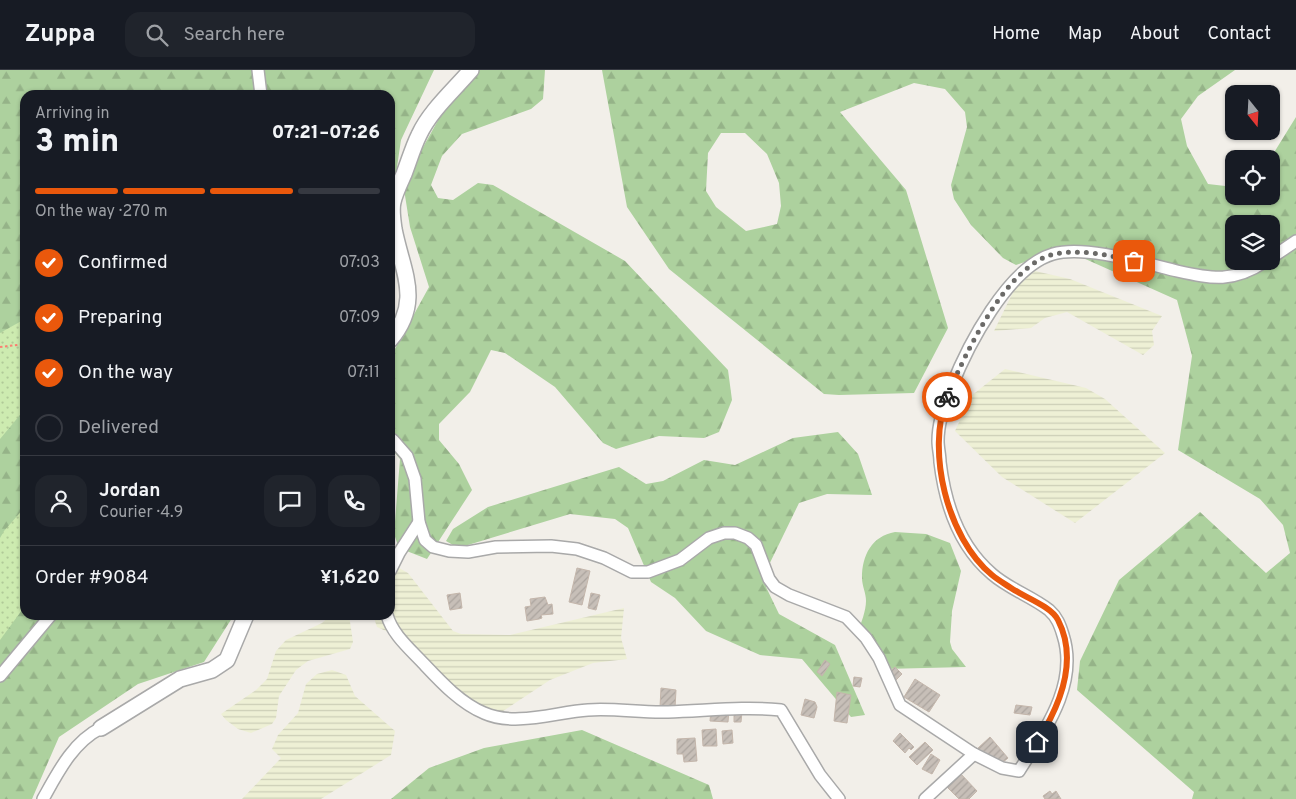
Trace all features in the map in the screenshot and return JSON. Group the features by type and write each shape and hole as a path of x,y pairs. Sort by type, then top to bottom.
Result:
{"street":[{"path":"395,198 419,134 434,112 471,70"},
{"path":"260,73 260,90"},
{"path":"395,231 406,268 408,286 407,308 399,330 395,334"},
{"path":"1280,252 1296,241"},
{"path":"395,442 406,456 415,479 419,522 425,540 433,548 468,552 496,547 551,546 577,549 604,558 632,572 648,572 680,560 709,538 724,532 743,535 756,545 768,579 775,587 788,595 846,617 866,638 879,658 900,705 974,754 1002,768 1019,771 1047,727 1061,697 1067,672 1066,646 1058,619 1048,610 1010,588 991,574 972,553 959,532 943,488 938,441 943,408 957,373 981,328 1006,290 1023,271 1038,260 1054,254 1086,253 1116,257 1208,278 1224,278 1249,270"},
{"path":"395,561 419,522"},
{"path":"0,676 47,620"},
{"path":"43,799 62,765 88,734 101,728 180,679 212,670 227,660 244,620"},
{"path":"388,620 402,640 448,689 484,713 511,719 534,718 590,710 666,712 756,708 781,710 820,775 839,799"},
{"path":"925,799 974,754"}],"path":[{"path":"0,347 20,345"}],"green space":[{"path":"0,70 434,70 401,140 395,180 395,90 20,90 20,322 0,333"},
{"path":"468,70 545,70 543,99 531,109 462,134 442,156 431,185 438,198 453,200 478,183 493,185 625,261 728,370 732,400 719,432 704,438 659,436 616,449 603,443 555,387 505,353 491,350 470,392 439,424 439,440 459,464 472,490 427,559 399,548 395,537 400,459 395,453 395,349 429,287 410,227 403,183 465,72"},
{"path":"602,70 1235,70 1198,96 1181,119 1187,146 1208,184 1225,186 1225,205 1280,205 1280,150 1276,150 1296,117 1296,799 1192,799 1194,792 1077,690 1080,661 1119,580 1200,512 1266,573 1290,553 1283,525 1260,499 1178,450 1192,356 1177,300 1063,249 1016,265 1003,258 971,225 954,199 951,185 967,127 965,112 945,89 914,83 840,112 906,190 948,328 914,393 824,394 669,269 627,207","holes":["721,133 745,133 767,154 779,183 781,206 777,224 746,231 716,207 706,191 708,153"]},
{"path":"20,254 20,620 24,620 0,732 0,272"},
{"path":"1035,271 1070,279 1162,316 1152,331 1154,345 1143,355 1067,312 1045,318 1031,328 994,331 1015,288"},
{"path":"1005,369 1086,388 1105,399 1165,453 1075,523 1002,477 955,431 971,396"},
{"path":"20,415 20,513 0,538 0,439"},
{"path":"838,432 858,454 872,495 827,494 799,503 766,571 766,587 779,614 835,645 865,715 851,717 802,659 760,655 706,631 675,598 651,582 628,528 615,519 570,514 458,548 446,541 453,529 488,507 619,467 646,484 663,481 704,460 735,465 793,438"},
{"path":"895,532 926,534 950,543 961,571 952,611 950,642 952,649 966,667 884,669 858,632 866,605 862,570 866,554 874,542 887,534"},
{"path":"395,566 408,573 453,631 461,634 510,635 624,608 621,638 627,659 593,663 550,680 497,715 456,696 427,658 404,639 377,627 375,620 395,620"},
{"path":"20,613 20,620 231,620 204,662 138,684 59,737 32,799 0,799 0,640"},
{"path":"325,620 350,620 353,642 350,649 308,661 296,670 279,696 276,718 272,724 251,733 238,729 226,720 221,714 256,690 267,679 276,651 286,640"},
{"path":"332,670 346,675 355,696 395,731 391,755 321,799 242,799 281,758 272,749 278,735 298,713 306,684 317,674"},
{"path":"582,730 709,785 713,799 391,799 429,768 484,748"}],"building":[{"path":"577,568 590,571 582,605 569,602"},
{"path":"460,593 462,608 450,610 447,595"},
{"path":"591,593 600,595 596,610 588,608"},
{"path":"545,597 548,605 552,604 553,614 541,615 542,618 527,621 525,607 531,606 530,599"},
{"path":"825,660 830,664 822,676 817,672"},
{"path":"895,667 902,674 893,683 885,676"},
{"path":"854,677 862,678 860,687 853,686"},
{"path":"915,679 940,695 929,712 904,697"},
{"path":"661,688 676,690 675,708 660,707"},
{"path":"837,692 851,695 847,723 834,721"},
{"path":"805,699 815,702 817,707 814,718 801,715"},
{"path":"1016,705 1032,707 1030,715 1014,713"},
{"path":"711,710 729,710 728,722 710,721"},
{"path":"734,711 742,712 741,722 734,722"},
{"path":"716,729 717,746 703,746 702,730"},
{"path":"732,730 733,743 723,744 722,731"},
{"path":"900,733 914,747 911,750 909,748 905,753 893,741"},
{"path":"990,737 1008,758 995,769 977,749"},
{"path":"695,738 697,761 684,762 683,754 677,754 677,739"},
{"path":"925,742 933,750 917,765 909,757"},
{"path":"931,754 940,760 932,774 922,769"},
{"path":"960,773 977,791 969,799 959,799 946,786"},
{"path":"1050,791 1052,794 1056,791 1061,799 1045,799 1043,796"}],"way so far":[{"path":"947,397 957,373 981,328 1006,290 1023,271 1038,260 1054,254 1086,253 1134,261"}],"route":[{"path":"947,397 943,408 938,441 943,488 959,532 972,553 991,574 1010,588 1048,610 1058,619 1066,646 1067,672 1061,697 1047,727 1037,742"}]}
